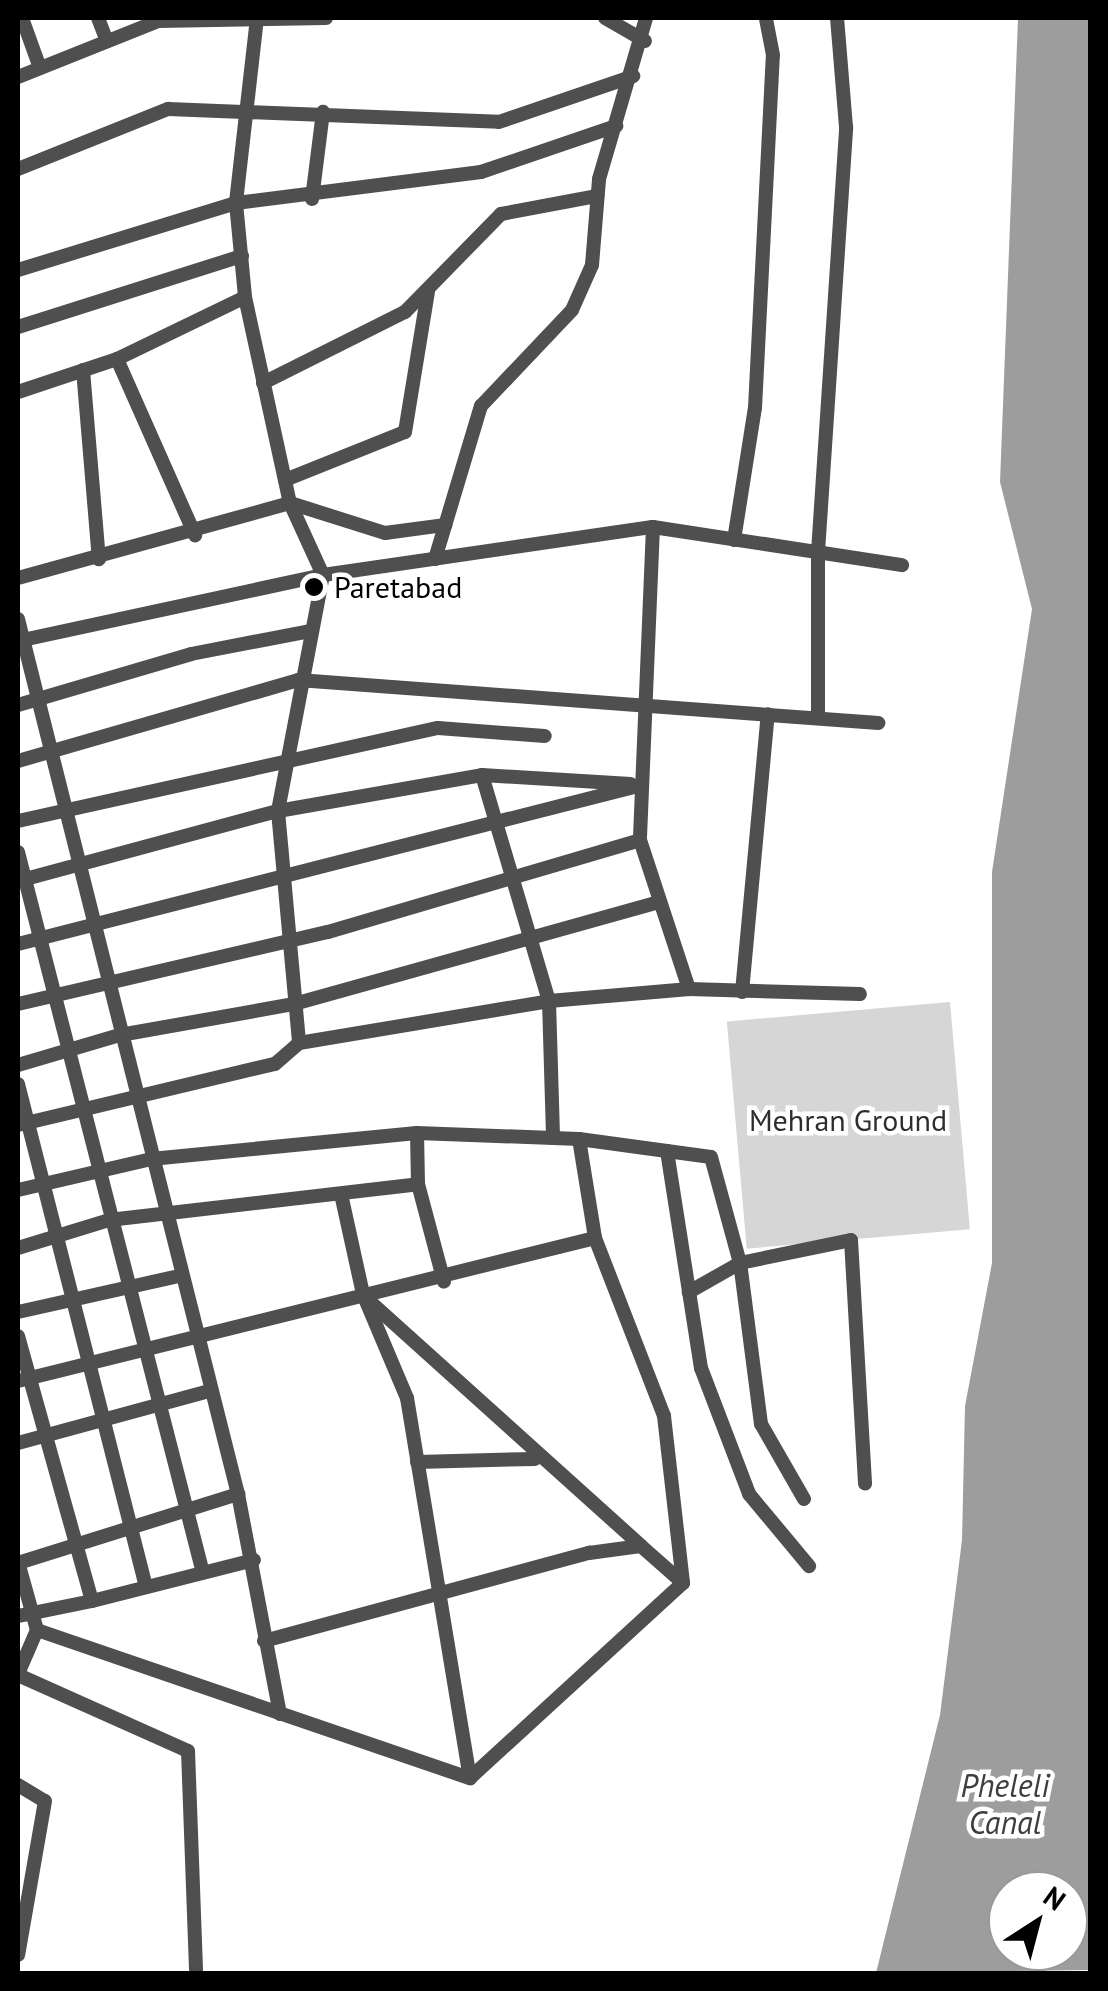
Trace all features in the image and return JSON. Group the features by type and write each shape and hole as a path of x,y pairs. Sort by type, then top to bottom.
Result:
{"street":[{"path":"22,18 40,68"},
{"path":"98,18 107,41"},
{"path":"257,18 250,108 236,203 246,297 290,503 323,575 298,680 278,811 284,940 299,1043"},
{"path":"18,77 172,19 326,18"},
{"path":"605,18 645,41"},
{"path":"434,559 481,406 572,310 592,265 597,196 645,41 646,18"},
{"path":"734,540 755,408 773,55 766,18"},
{"path":"818,718 818,552 846,127 837,18"},
{"path":"18,169 89,146 130,119 250,108 498,122 633,76"},
{"path":"312,199 323,112"},
{"path":"18,270 236,203 312,199 481,172 616,126"},
{"path":"263,383 428,292 501,214 597,196"},
{"path":"18,327 242,256"},
{"path":"286,480 405,432 428,292"},
{"path":"18,392 117,359 246,297"},
{"path":"117,359 195,535"},
{"path":"82,370 99,559"},
{"path":"18,578 195,535 290,503 385,533 445,525"},
{"path":"653,528 640,840 689,988"},
{"path":"20,640 323,575 653,528 902,565"},
{"path":"18,619 47,753 84,863 92,922 106,980 138,1093 179,1276 254,1560 264,1641 280,1714"},
{"path":"18,705 190,654 310,632"},
{"path":"18,760 298,680 878,722"},
{"path":"742,992 768,714"},
{"path":"18,821 65,806 284,757 438,728 545,736"},
{"path":"20,880 278,811 482,775 642,785"},
{"path":"482,775 492,826 534,938 549,1001 553,1138"},
{"path":"18,944 92,922 280,880 642,785"},
{"path":"18,1004 513,880 640,840"},
{"path":"18,852 20,880 54,994 126,1290 204,1572"},
{"path":"18,1065 120,1034 294,1004 660,902"},
{"path":"24,1123 80,1104 275,1064 299,1043 549,1001 689,988 860,994"},
{"path":"18,1084 24,1123 44,1183 68,1302 146,1588"},
{"path":"416,1134 418,1184 444,1282"},
{"path":"18,1190 150,1159 416,1134 579,1139 711,1157 740,1262 761,1424 804,1499"},
{"path":"579,1139 595,1238 664,1416 683,1583"},
{"path":"667,1151 701,1368 748,1494 809,1566"},
{"path":"18,1248 109,1220 418,1184"},
{"path":"341,1194 362,1294 407,1398 470,1778"},
{"path":"24,1379 362,1294 444,1282 595,1238"},
{"path":"689,1292 740,1262 851,1240 865,1484"},
{"path":"18,1312 179,1276"},
{"path":"362,1294 535,1459 683,1583"},
{"path":"18,1336 24,1379 46,1434 92,1601"},
{"path":"18,1443 210,1391"},
{"path":"417,1462 535,1459"},
{"path":"196,1974 188,1751 18,1675 37,1630 18,1563 130,1533 238,1494"},
{"path":"264,1641 440,1600 590,1552 641,1546"},
{"path":"18,1616 254,1560"},
{"path":"470,1778 683,1583"},
{"path":"37,1630 470,1778"},
{"path":"18,1786 45,1801 18,1955"}],"green space":[{"name":"Mehran Ground","path":"950,1002 970,1229 747,1249 727,1022"}],"water":[{"name":"Pheleli Canal","path":"1018,18 1090,18 1090,1970 1088,1871 988,1871 988,1971 1019,1971 876,1973 940,1715 962,1540 965,1406 992,1263 992,872 1032,609 1000,482"}],"place":[{"name":"Paretabad","path":"314,587"}]}
